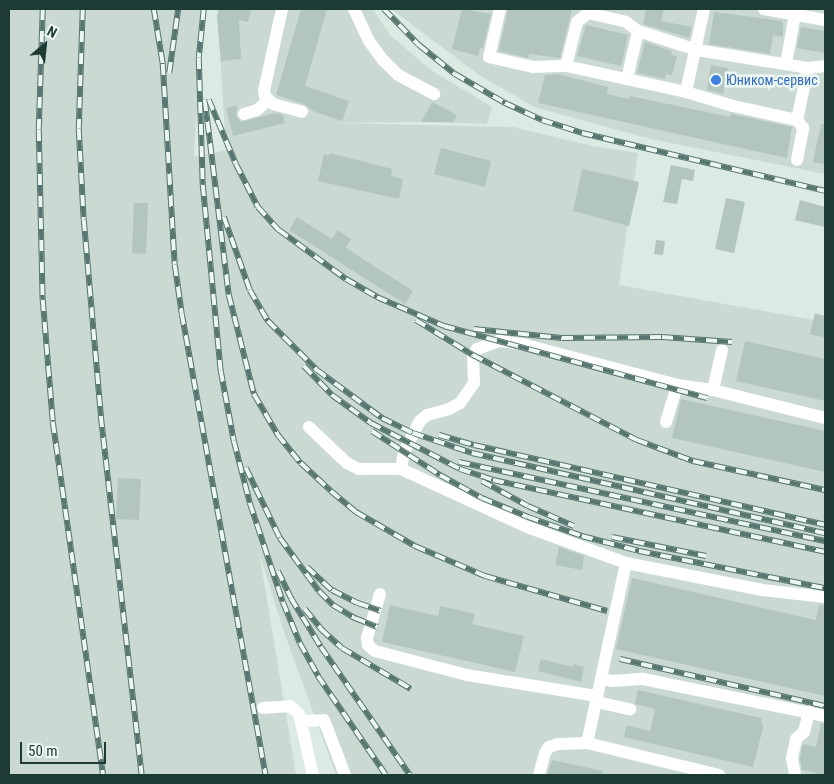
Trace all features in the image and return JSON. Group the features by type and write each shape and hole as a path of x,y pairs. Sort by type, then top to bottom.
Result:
{"lane":[{"path":"282,9 264,91 268,100 302,112"},
{"path":"354,9 369,41 383,60 398,75 434,94"},
{"path":"500,9 489,57 533,67 566,66 686,92 733,106 797,120 803,128 797,160"},
{"path":"686,92 704,9"},
{"path":"764,9 795,11 825,20"},
{"path":"566,66 577,22 588,11 626,22 638,31 696,50 808,68 825,66"},
{"path":"786,64 795,11"},
{"path":"627,79 638,31"},
{"path":"797,120 808,68"},
{"path":"244,114 258,110 268,100"},
{"path":"401,469 404,452 420,421 427,415 449,409 460,403 469,393 474,383 473,355 478,348 499,341 526,345 678,384 713,390 825,418"},
{"path":"713,390 722,350"},
{"path":"666,422 678,384"},
{"path":"309,427 347,464 359,469 369,470 401,469 527,527 626,563 762,590 825,596"},
{"path":"587,744 626,563"},
{"path":"380,594 366,638 368,645 375,651 467,675 596,699 630,709"},
{"path":"601,679 612,681 642,679 825,716"},
{"path":"263,708 290,706 299,714 312,775"},
{"path":"795,775 792,758 796,739 804,732 809,712"},
{"path":"301,721 324,720 345,775"},
{"path":"539,775 545,754 550,747 558,744 587,744 719,775"}],"shaded area":[{"path":"9,9 203,9 194,157 226,150 217,9 373,9 390,35 431,70 492,107 487,124 426,122 334,123 513,127 593,146 638,153 619,285 825,322 825,775 336,775 284,632 259,552 296,775 9,775"},
{"path":"391,9 825,9 825,174 651,139 534,107 479,75"}],"building":[{"path":"219,9 251,9 248,22 239,20 241,59 221,61 217,17"},
{"path":"301,9 327,9 305,86 349,101 342,121 313,111 304,104 276,95"},
{"path":"462,9 491,14 483,48 480,48 478,56 452,49"},
{"path":"508,9 572,9 560,58 529,54 528,58 499,51"},
{"path":"646,9 664,9 661,21 692,27 689,38 643,24"},
{"path":"714,12 783,21 783,37 773,35 770,54 709,44"},
{"path":"586,25 628,35 621,66 577,56"},
{"path":"801,27 825,31 825,53 797,48"},
{"path":"645,42 672,51 671,55 677,56 672,75 666,74 665,79 637,73"},
{"path":"711,65 728,68 723,94 707,90"},
{"path":"558,74 608,87 607,94 629,99 630,96 730,117 731,114 792,127 787,158 538,103 545,75"},
{"path":"432,102 457,115 453,122 421,122"},
{"path":"237,105 236,116 241,122 275,113 283,115 285,123 233,136 226,108"},
{"path":"821,124 825,124 825,164 813,162"},
{"path":"441,148 491,161 485,187 434,174"},
{"path":"330,153 392,169 391,176 403,179 399,199 318,181 324,154 329,156"},
{"path":"671,165 695,170 693,181 682,179 677,204 663,202"},
{"path":"582,169 639,182 629,226 573,211"},
{"path":"726,198 745,202 734,253 715,249"},
{"path":"800,200 825,207 825,227 795,220"},
{"path":"134,203 148,203 146,254 132,253"},
{"path":"297,217 332,239 337,230 351,239 346,248 413,291 405,304 289,230"},
{"path":"656,240 665,241 663,255 654,254"},
{"path":"815,313 825,316 825,338 810,334"},
{"path":"745,341 825,359 825,401 736,381"},
{"path":"681,399 825,431 825,472 672,438"},
{"path":"118,478 141,479 139,520 116,519"},
{"path":"559,547 584,556 582,570 555,565"},
{"path":"632,578 816,620 819,605 825,605 825,696 616,649"},
{"path":"390,605 438,616 440,606 475,614 472,624 524,636 515,672 382,642"},
{"path":"541,659 573,667 573,664 584,667 581,682 538,671"},
{"path":"638,690 761,718 763,728 753,767 624,737 626,725 650,731 655,709 635,703"},
{"path":"821,723 825,724 825,775 802,770 800,758 803,744 816,747"},
{"path":"552,760 603,771 603,775 547,775"}],"railway":[{"path":"43,9 39,130 43,300 53,422 103,775"},
{"path":"83,9 79,129 84,220 101,416 142,775"},
{"path":"154,9 163,64 175,265 182,314 266,775"},
{"path":"169,73 178,9"},
{"path":"204,9 199,58 203,185 221,371 234,441 250,503 283,602 300,643 318,676 386,775"},
{"path":"384,9 419,45 455,74 505,103 542,120 582,133 825,191"},
{"path":"205,100 229,295 254,394 278,435 301,463 356,512 415,546 485,576 607,611"},
{"path":"209,100 236,164 258,207 279,230 346,279 377,297 444,326 707,398"},
{"path":"224,217 250,290 268,321 317,370 382,418 413,433 472,453 825,533"},
{"path":"416,320 473,355 637,440 693,461 825,490"},
{"path":"474,329 562,338 662,337 732,342"},
{"path":"304,366 332,395 371,423 460,469 493,480 825,552"},
{"path":"372,431 440,475 482,498 582,536 639,551 825,588"},
{"path":"439,435 474,445 825,525"},
{"path":"459,462 825,541"},
{"path":"246,468 280,538 319,591 333,605 355,618 377,627"},
{"path":"482,481 528,506 574,526"},
{"path":"612,537 706,556"},
{"path":"307,567 332,590 358,603 381,611"},
{"path":"278,571 291,598 321,647 410,775"},
{"path":"305,609 321,629 342,648 411,689"},
{"path":"620,659 825,706"}],"place":[{"name":"Юником-сервис","path":"716,80"}]}
